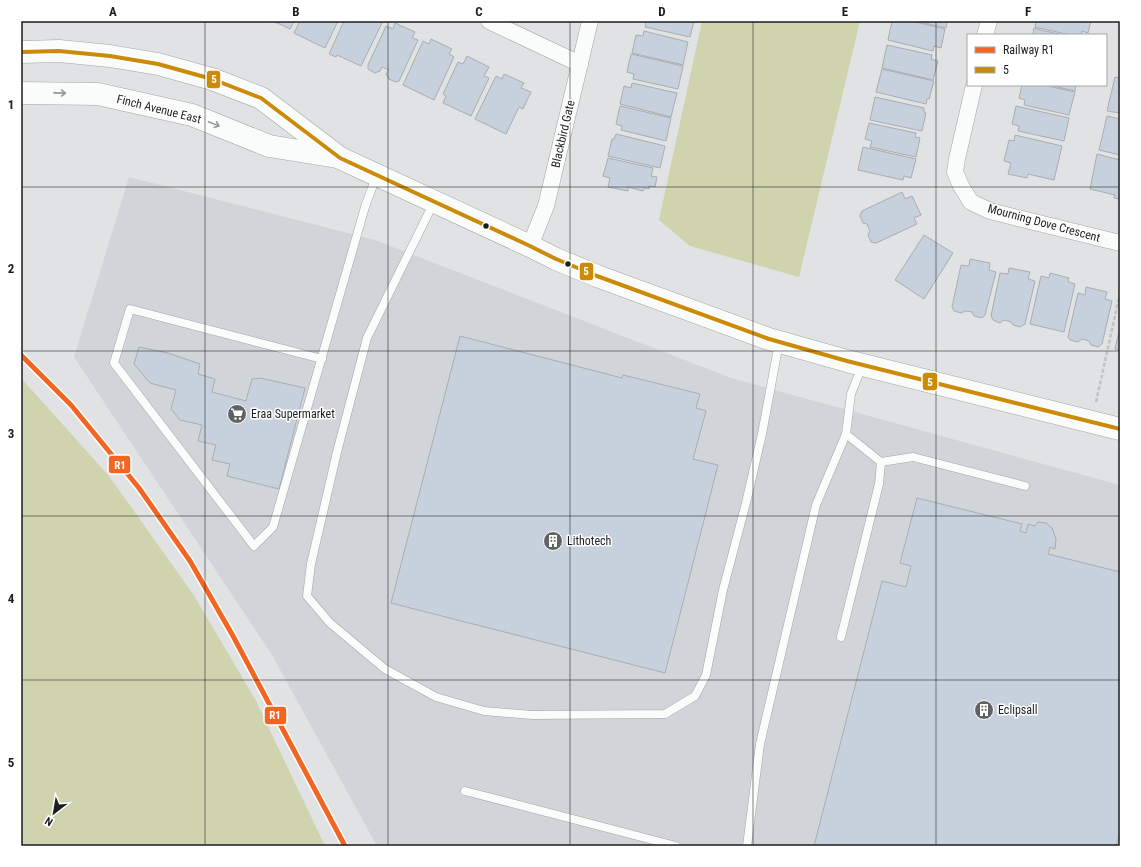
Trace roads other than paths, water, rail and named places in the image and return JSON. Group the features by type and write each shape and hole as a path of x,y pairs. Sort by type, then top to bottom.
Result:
{"main road":[{"name":"Finch Avenue East","path":"21,52 59,51 110,56 158,64 212,79 261,98 340,158 530,246 556,260 597,276 779,342 862,365 1120,429"},
{"name":"Finch Avenue East","path":"21,92 98,94 192,115 269,146 340,158"}],"street":[{"path":"489,21 580,64"},
{"name":"Blackbird Gate","path":"530,246 546,206 590,21"},
{"path":"985,34 989,21"},
{"name":"Mourning Dove Crescent","path":"974,86 955,172 961,186 971,202 990,211 1120,243"}],"lane":[{"path":"322,359 130,309 114,363 254,546 273,527 322,359 365,208 377,175"},
{"path":"434,202 367,338 336,452 311,564 307,596 330,623 385,669 436,697 484,711 539,715 666,714 695,696 706,675 723,590 762,434 779,342"},
{"path":"748,846 760,744 816,505 846,434 851,394 862,365"},
{"path":"846,434 881,462 913,457 1025,486"},
{"path":"841,637 880,484 881,462"},
{"path":"465,791 676,846"}],"rail line":[{"name":"R1","path":"21,355 71,405 139,488 190,561 233,636 345,846"}],"place":[{"name":"Eraa Supermarket","path":"237,414"},
{"name":"Lithotech","path":"553,541"},
{"name":"Eclipsall","path":"984,710"}]}
